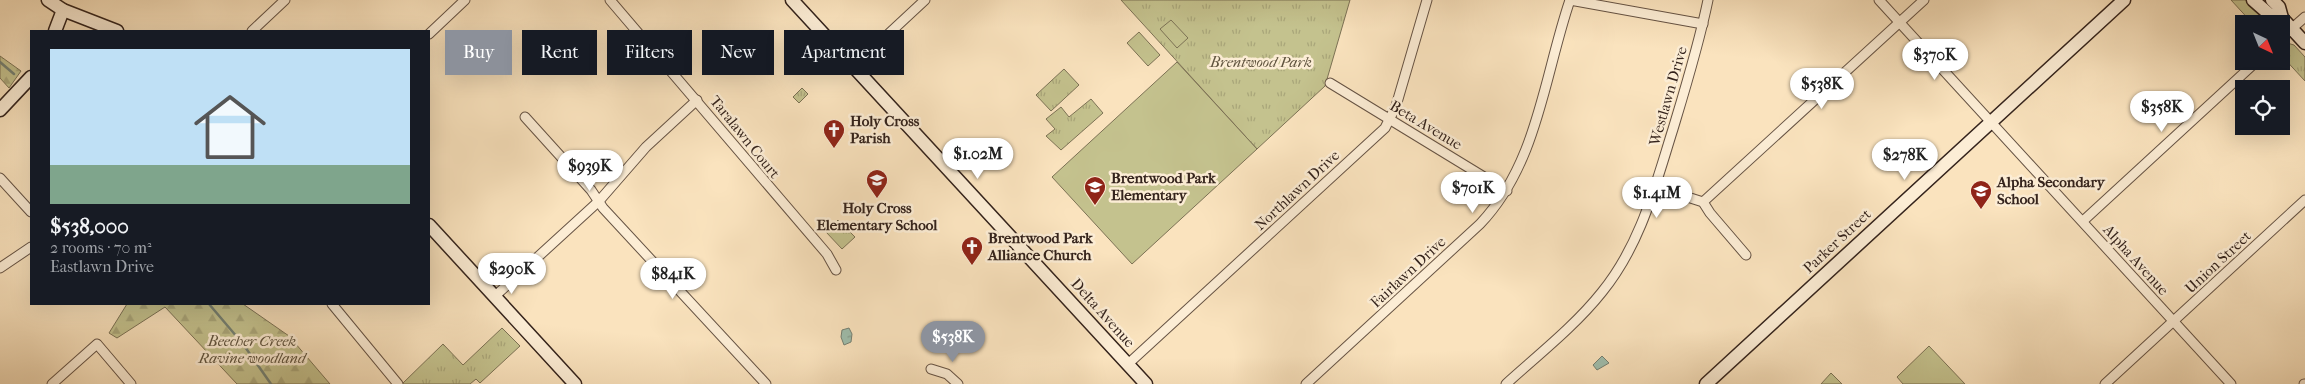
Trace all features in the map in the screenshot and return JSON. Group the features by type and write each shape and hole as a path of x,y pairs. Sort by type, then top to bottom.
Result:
{"street":[{"path":"48,0 63,10 115,30"},
{"path":"253,30 285,0"},
{"path":"430,33 465,0"},
{"name":"Taralawn Court","path":"610,0 826,254 836,270"},
{"name":"Delta Avenue","path":"792,0 820,30"},
{"path":"893,30 925,0"},
{"name":"Northlawn Drive","path":"1128,364 1385,128 1390,120 1427,0"},
{"path":"1570,0 1703,24"},
{"name":"Fairlawn Drive","path":"1306,384 1480,224 1507,191 1526,152 1570,0"},
{"name":"Westlawn Drive","path":"1506,384 1574,322 1602,292 1636,238 1656,187 1703,24 1708,0"},
{"name":"Alpha Avenue","path":"1879,0 2230,384"},
{"path":"1704,202 1924,0"},
{"name":"Parker Street","path":"1706,384 2124,0"},
{"path":"2253,0 2272,15"},
{"path":"2272,0 2279,7 2281,15"},
{"path":"55,30 63,10"},
{"path":"2305,17 2292,29 2305,43"},
{"path":"2082,221 2247,70"},
{"name":"Delta Avenue","path":"862,75 1146,384"},
{"path":"0,110 30,78"},
{"name":"Beta Avenue","path":"1330,83 1507,191"},
{"path":"494,296 599,201 646,147 697,100"},
{"path":"526,117 599,201 766,384"},
{"path":"0,178 30,211"},
{"path":"1656,187 1704,202 1710,213 1746,254"},
{"name":"Union Street","path":"2105,384 2305,200"},
{"path":"430,226 575,384"},
{"path":"0,268 30,248"},
{"path":"333,305 398,384"},
{"path":"52,384 97,344 131,384"},
{"path":"931,368 947,374 958,384"}],"green space":[{"name":"Brentwood Park","path":"1121,0 1350,0 1325,86 1257,149"},
{"path":"2231,0 2247,0 2263,15 2245,15"},
{"path":"1171,20 1188,38 1177,48 1160,29"},
{"path":"1139,32 1160,55 1148,66 1127,43"},
{"path":"2290,44 2294,45 2305,57 2305,81 2290,65"},
{"path":"0,56 21,71 9,88 0,78"},
{"path":"1177,62 1257,149 1132,264 1052,177"},
{"path":"1064,69 1079,85 1051,111 1036,95"},
{"path":"802,88 808,94 799,103 793,97"},
{"path":"1091,99 1103,113 1061,150 1046,136 1055,129 1046,119 1061,107 1069,117"},
{"path":"838,220 855,237 842,249 826,232"},
{"name":"Beecher Creek Ravine woodland","path":"126,305 244,305 289,336 330,384 237,384 165,307 117,338 109,333"},
{"path":"502,328 520,346 480,383 476,379 470,384 402,384 443,344 463,365"},
{"path":"1929,346 1965,384 1903,384 1897,377"},
{"path":"1831,373 1842,384 1821,384"}],"water":[{"path":"849,328 852,334 851,342 844,345 841,337 842,330"},
{"path":"1602,356 1609,363 1597,370 1593,365"}],"waterway":[{"path":"0,62 14,74"},
{"path":"210,305 243,344 271,384"}],"place":[{"name":"Holy Cross Parish","path":"834,149"},
{"name":"Holy Cross Elementary School","path":"877,199"},
{"name":"Brentwood Park Elementary","path":"1095,206"},
{"name":"Alpha Secondary School","path":"1981,210"},
{"name":"Brentwood Park Alliance Church","path":"972,266"}]}
